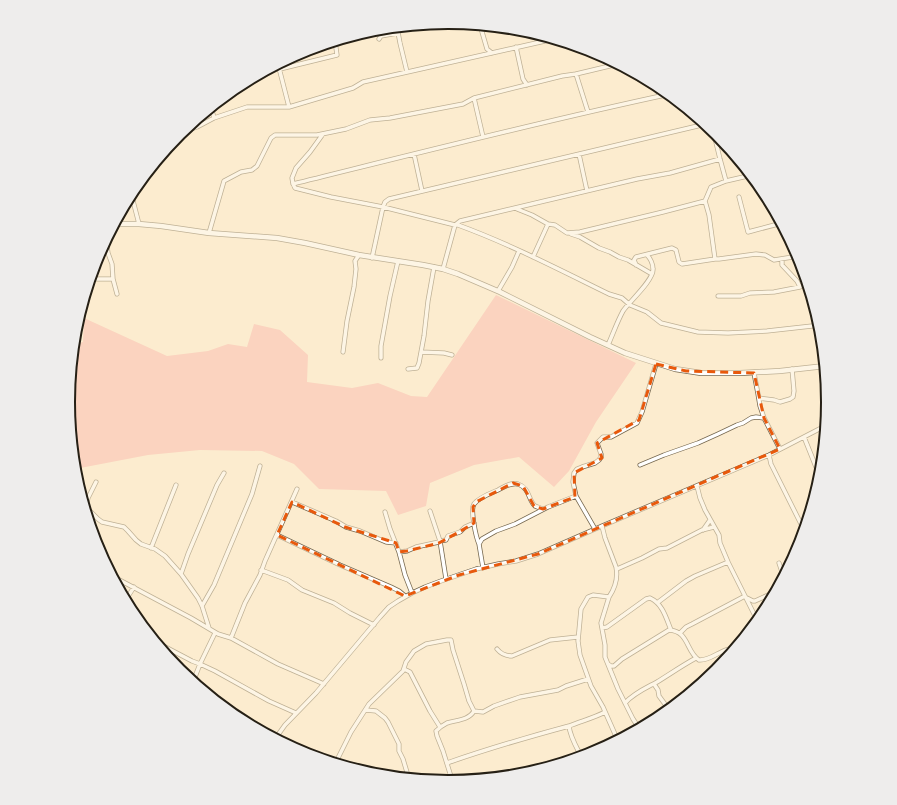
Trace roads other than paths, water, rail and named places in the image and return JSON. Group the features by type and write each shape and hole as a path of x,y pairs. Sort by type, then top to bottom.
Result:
{"street":[{"path":"482,31 487,50 492,53"},
{"path":"379,39 381,36 398,33 407,72"},
{"path":"195,128 214,118 247,108 289,107 353,88 363,82 543,41"},
{"path":"282,68 336,55 335,47"},
{"path":"516,47 523,79 527,85"},
{"path":"209,233 224,181 241,172 252,170 256,166 271,138 277,135 323,134 346,129 370,120 390,118 463,104 474,98 610,66"},
{"path":"280,70 289,107"},
{"path":"576,74 588,112"},
{"path":"293,184 659,96"},
{"path":"474,98 484,137"},
{"path":"213,113 214,118"},
{"path":"372,258 383,207 385,202 389,199 699,126"},
{"path":"323,134 296,168 292,178 295,188 383,207 458,225 476,231 610,294 622,298 630,304 647,312 661,323 698,332 728,333 767,331 814,326"},
{"path":"716,141 726,181"},
{"path":"414,154 422,191"},
{"path":"579,154 587,191"},
{"path":"442,269 455,225 460,221 637,179 670,173 720,159"},
{"path":"715,259 709,214 705,201 711,187 726,181 746,176"},
{"path":"739,196 748,232 776,224"},
{"path":"568,232 580,232 705,201"},
{"path":"133,203 138,224"},
{"path":"515,208 548,224 555,225 652,274"},
{"path":"121,224 161,226 209,233 277,238 372,258 442,269 498,291 630,355 675,370 718,373 754,373 820,366"},
{"path":"533,257 548,224"},
{"path":"579,237 580,232"},
{"path":"636,265 634,260 636,257 672,248 676,250 679,262 682,264 756,254 774,260 793,257"},
{"path":"108,250 112,264 113,279 117,294"},
{"path":"498,291 520,251"},
{"path":"343,352 347,321 354,287 356,269 355,261 359,255"},
{"path":"608,345 624,310 637,296 652,274 653,268 647,255"},
{"path":"718,296 741,296 750,293 774,292 800,287 797,281 782,265 782,259"},
{"path":"381,358 381,346 398,261"},
{"path":"408,369 416,368 419,363 434,267"},
{"path":"96,279 113,279"},
{"path":"421,352 438,352 452,355"},
{"path":"595,529 576,496 573,482 574,473 577,469 595,463 599,460 601,454 597,443 603,437 611,437 637,423 656,364"},
{"path":"759,398 780,402 793,397 794,391 792,369"},
{"path":"754,373 760,406 764,418 780,449"},
{"path":"640,465 698,443 751,418 764,418"},
{"path":"278,734 324,684 389,608 406,596 446,579 538,554 769,455 821,428"},
{"path":"804,437 816,466"},
{"path":"769,455 771,464 801,525"},
{"path":"202,606 214,585 252,494 260,466"},
{"path":"181,574 217,485 224,473"},
{"path":"88,498 96,482"},
{"path":"484,568 479,544 476,538 473,505 485,496 513,483 523,486 534,506 543,510"},
{"path":"151,548 176,485"},
{"path":"697,486 700,498 719,535 720,543 728,562 750,602 755,615"},
{"path":"231,638 245,603 298,489"},
{"path":"479,544 482,539 492,533 576,496"},
{"path":"292,502 336,521 346,527 386,542 396,543"},
{"path":"430,510 440,542 446,579"},
{"path":"386,512 405,576 412,593"},
{"path":"92,514 102,522 124,527 140,544 160,552 165,556 181,574 198,598 209,628"},
{"path":"702,530 710,520"},
{"path":"399,552 446,540 448,536 460,532 465,527 474,523"},
{"path":"602,526 617,568 617,578 601,623 605,645 605,657 625,703 637,725"},
{"path":"617,568 659,549 666,548 702,530 714,527"},
{"path":"277,535 391,587 406,596"},
{"path":"657,603 686,581 728,562"},
{"path":"779,563 782,571"},
{"path":"261,570 288,580 302,590 334,603 374,625"},
{"path":"120,580 209,628 215,633 231,638 278,664 324,684"},
{"path":"129,595 134,587"},
{"path":"609,597 592,595 588,597 581,608 578,637 580,655 588,679 616,736"},
{"path":"750,602 768,595"},
{"path":"680,633 686,627 702,618 746,597"},
{"path":"602,628 612,624 646,599 650,598 662,608 671,630"},
{"path":"608,664 614,666 622,659 652,640 671,630 680,633 683,636 696,658 699,660 703,660 730,648"},
{"path":"195,677 215,633"},
{"path":"497,650 500,653 512,656 550,640 578,637"},
{"path":"338,759 352,732 372,701 404,670 411,654 416,649 432,643 451,640 469,701 474,710 483,712 513,699 558,690 588,679"},
{"path":"167,648 269,701 296,713"},
{"path":"625,703 642,690 696,658"},
{"path":"404,670 410,672 440,727"},
{"path":"654,684 658,690 659,696 666,706"},
{"path":"366,710 376,711 388,722 399,744 399,751 407,774"},
{"path":"450,776 438,740 436,733 437,730 448,723 464,718 473,713 474,710"},
{"path":"447,763 597,717 605,712"},
{"path":"569,726 570,732 579,752"}]}
